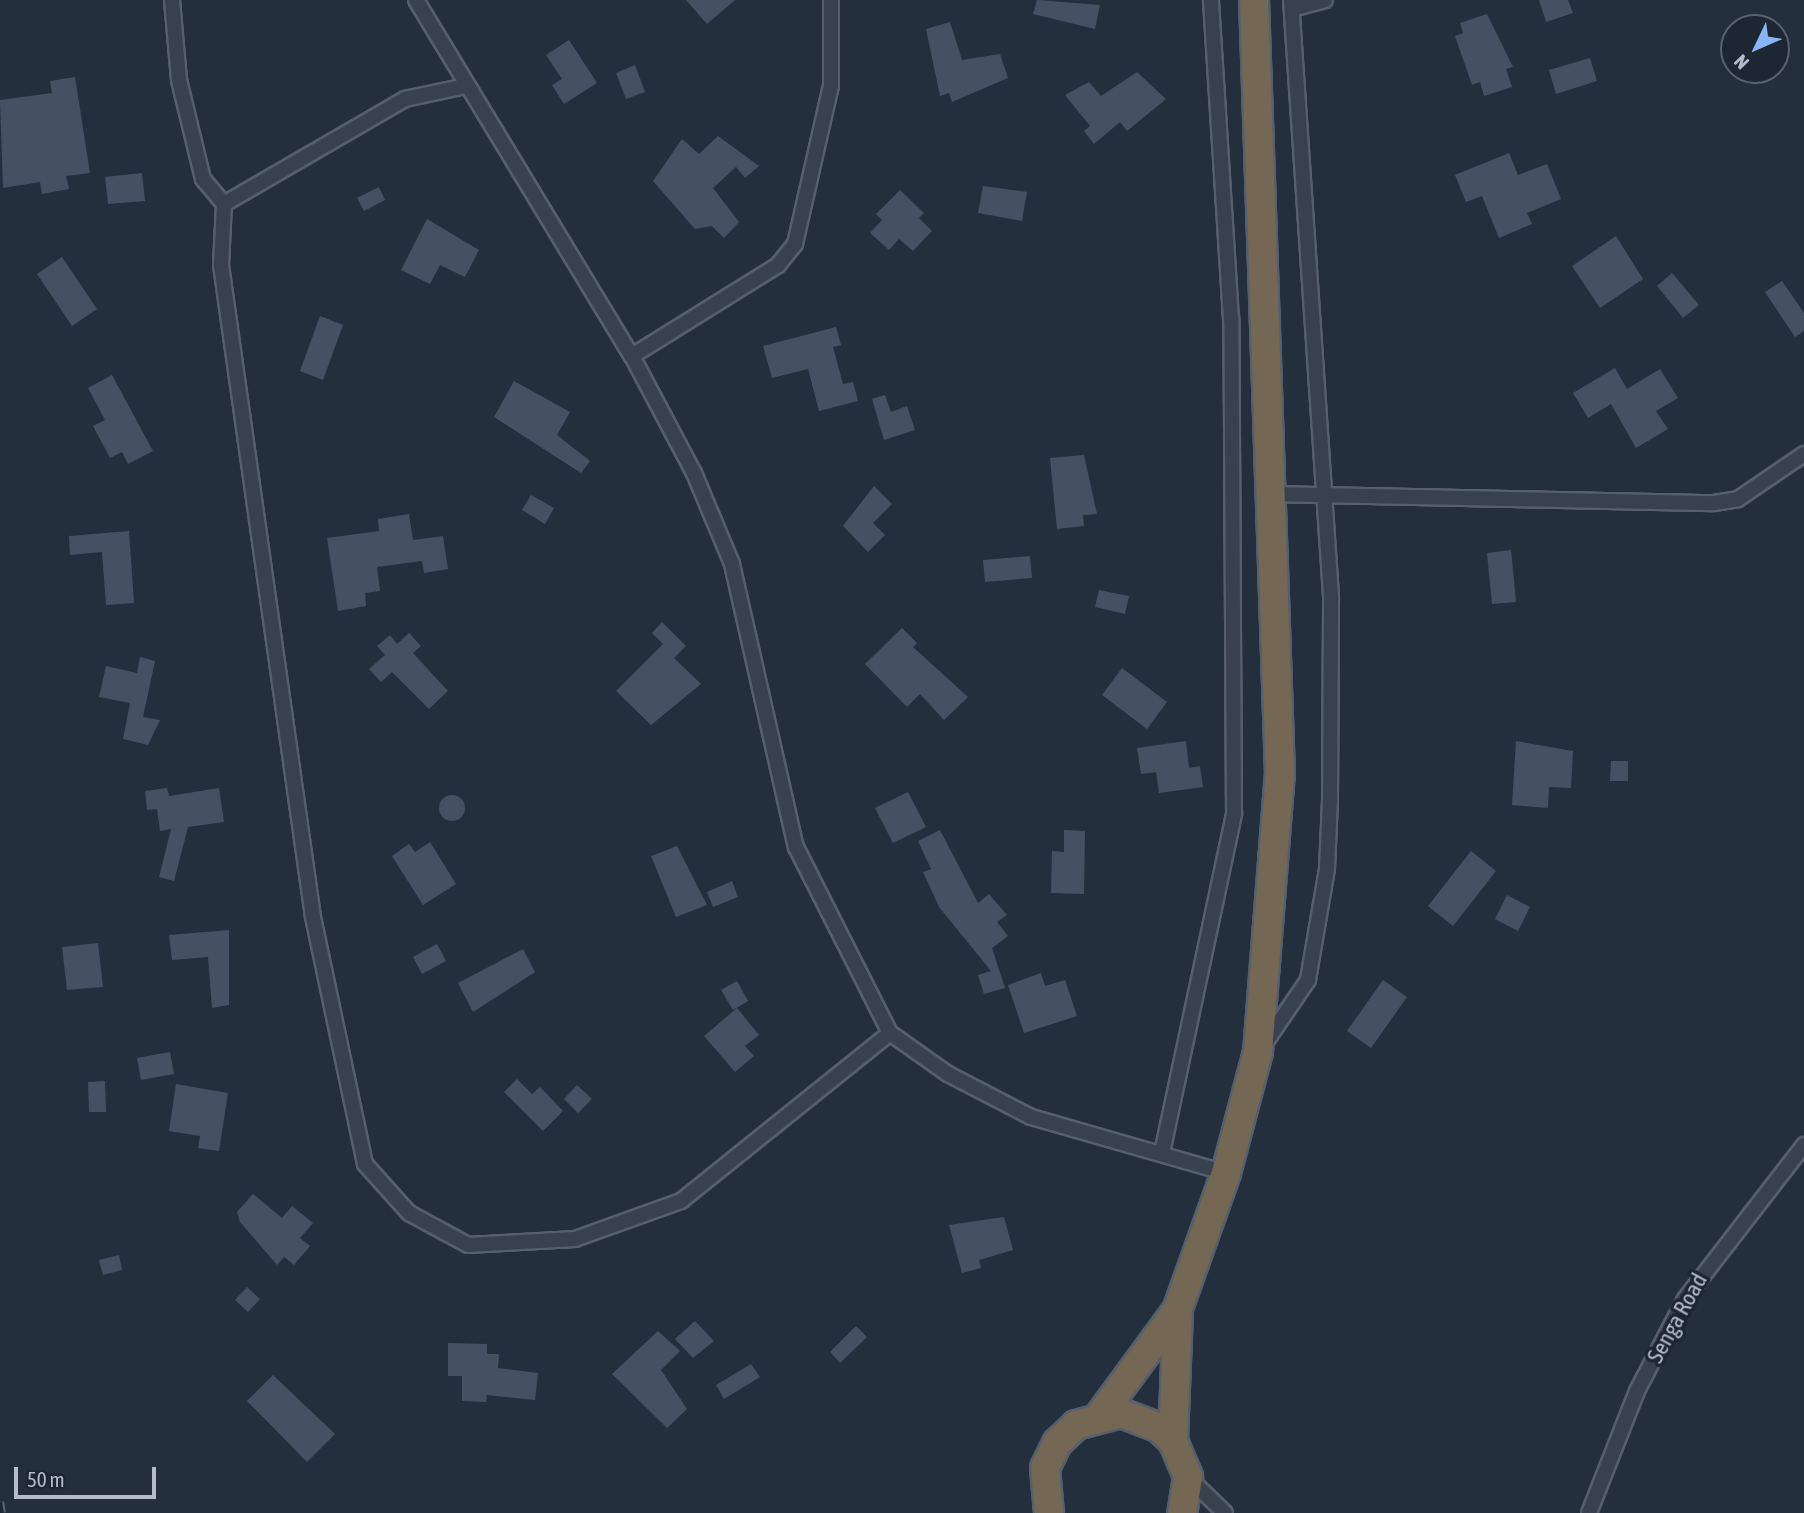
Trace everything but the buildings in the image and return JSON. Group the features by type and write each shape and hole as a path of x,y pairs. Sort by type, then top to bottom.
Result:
{"highway":[{"path":"1101,1414 1178,1308 1226,1173 1258,1052 1280,775 1254,0"},
{"path":"1178,1308 1173,1441 1188,1476 1182,1513"},
{"path":"1049,1513 1045,1468 1057,1443 1076,1424 1101,1414 1141,1418 1173,1441"}],"street":[{"path":"172,0 179,80 200,167 224,204 221,265 313,918 351,1116 365,1164 384,1187 431,1230 468,1245 533,1246 620,1228 681,1201 890,1032"},
{"path":"416,0 632,356 694,473 732,564 796,846 890,1032 948,1074 1031,1117 1226,1173"},
{"path":"632,356 778,265 794,243 831,86 831,0"},
{"path":"1162,1153 1234,814 1231,319 1212,0"},
{"path":"1258,1052 1308,980 1327,869 1333,642 1320,493 1292,4 1325,0"},
{"path":"224,204 405,99 466,86"},
{"path":"1270,494 1714,503 1738,499 1804,454"},
{"name":"Senga Road","path":"1589,1513 1637,1391 1685,1299 1804,1145"},
{"path":"1188,1476 1225,1513"}],"railway":[{"path":"0,1502 2,1513"}]}
